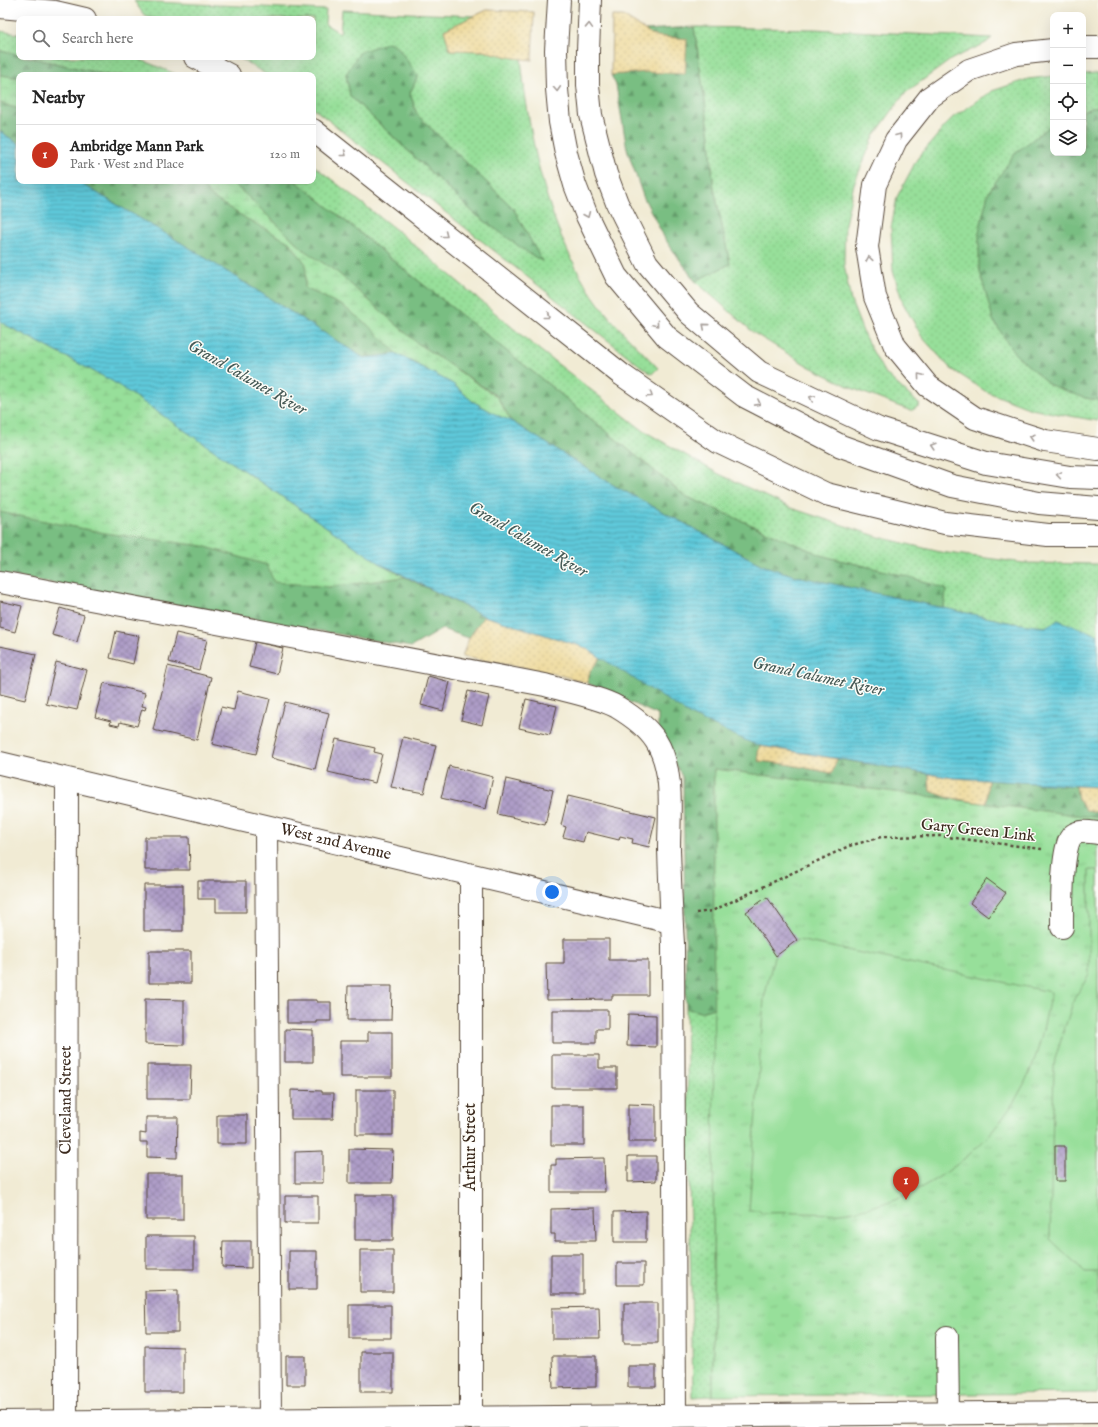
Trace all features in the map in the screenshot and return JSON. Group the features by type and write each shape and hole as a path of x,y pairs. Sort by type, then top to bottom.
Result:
{"main road":[{"path":"559,0 556,50 557,89 560,122 566,153 575,185 587,216 616,276 667,337 744,396 841,446 952,486 1039,504 1098,508"},
{"path":"590,0 588,85 591,115 606,174 617,203 647,263 689,313 759,372 879,429 986,463 1070,477 1098,478"},
{"path":"0,7 55,12 72,16"},
{"path":"1086,47 1098,47"},
{"path":"1050,50 1016,54 969,70 930,98 896,140 875,185 867,247 875,297 895,346 928,386 975,418 1045,441 1098,450"},
{"path":"201,60 223,72"},
{"path":"316,132 622,375 718,442 833,496 945,523 1048,535 1098,535"},
{"path":"0,582 545,685 605,702 616,707 643,726 656,741 663,756 670,793 671,922 673,943 675,1416"},
{"name":"West 2nd Avenue","path":"0,763 471,876 671,922"},
{"name":"Cleveland Street","path":"66,1421 67,780"},
{"path":"266,827 270,1419"},
{"path":"1062,927 1062,893 1066,852 1070,838 1074,834 1080,832 1098,833"},
{"name":"Arthur Street","path":"471,876 471,1418"},
{"path":"947,1336 948,1414"},
{"path":"0,1422 1098,1412"}],"path":[{"name":"Gary Green Link","path":"703,914 723,907 849,846 881,837 940,836 1066,852"}],"green space":[{"path":"134,1 326,10 325,24 340,33 342,10 476,16 444,30 450,50 483,51 521,59 529,120 535,151 552,212 563,242 577,270 600,306 658,368 652,374 643,368 316,110 316,72 262,72 243,60 316,60 316,16 144,15","holes":["346,74 418,75 410,93 417,115 513,208 541,260 475,214 350,96"]},
{"path":"694,27 814,29 992,38 986,43 952,59 905,93 874,136 854,184 845,224 844,264 851,301 865,337 884,372 920,405 911,411 854,389 808,366 754,333 695,281 730,264 713,183 710,137"},
{"path":"694,27 710,137 713,183 730,264 695,281 665,239 643,196 627,149 616,85 611,75 646,72 687,39 654,36 645,30"},
{"path":"0,31 16,34 16,54 0,51"},
{"path":"389,42 397,46 418,76 410,93 417,115 513,208 542,261 531,255 475,214 350,96 346,74 360,52"},
{"path":"0,51 16,54 16,60 40,60 94,72 16,72 16,78 0,75"},
{"path":"40,60 141,60 171,72 94,72"},
{"path":"1098,73 1098,106 1086,110 1086,84 1086,74"},
{"path":"0,75 16,78 16,108 0,103"},
{"path":"1050,76 1050,126 1048,127 1050,156 1052,156 1085,398 1098,400 1098,421 1031,409 985,391 950,368 922,337 903,303 893,271 891,228 897,197 917,159 952,118 992,91 1028,79"},
{"path":"0,103 16,108 16,142 0,131"},
{"path":"1098,106 1098,400 1085,398 1050,385 1015,354 993,320 979,268 979,232 988,193 1015,153 1050,126 1050,156 1086,156 1086,110"},
{"path":"316,167 399,232 532,344 644,431 717,473 791,508 879,537 940,552 1024,563 1098,564 1098,635 1058,620 1045,627 1013,623 944,608 946,589 910,577 823,556 685,496 299,184 316,184"},
{"path":"82,184 201,184 212,197 247,219 289,242 306,264 305,288 343,306 368,325 397,354 364,358 188,247"},
{"path":"201,184 233,184 305,251 338,273 417,343 497,397 511,421 472,401 453,384 397,354 368,325 343,306 305,288 306,264 289,242 247,219 212,197"},
{"path":"233,184 299,184 685,496 823,556 910,577 946,589 944,608 792,575 762,565 615,486 511,421 497,396 417,343 338,273 305,251"},
{"path":"0,322 112,381 381,564 405,577 329,587 274,582 267,565 203,546 105,533 0,512"},
{"path":"0,512 105,533 203,546 267,565 329,587 405,577 484,616 469,638 442,629 411,647 0,574"},
{"path":"601,657 692,716 760,746 758,753 759,761 786,764 831,773 837,759 929,774 930,791 983,803 714,769 714,1008 700,1012 686,1008 683,778 658,732 658,715 587,683 590,671"},
{"path":"714,769 1098,818 1098,1393 713,1396"},
{"path":"988,780 1076,786 1078,799 1086,810 1098,812 1098,818 986,804"},
{"path":"1089,870 1098,870 1098,1272 1085,1272 1050,1239 1054,1068 1055,1059 1074,999 1089,975"},
{"path":"798,940 1051,992 1034,1062 1017,1097 1000,1122 981,1143 959,1163 910,1193 882,1204 854,1211 826,1214 760,1213 760,1211 749,1211 764,999 774,956"},
{"path":"686,1008 700,1012 714,1008 713,1396 693,1397"}],"sand":[{"path":"487,10 534,12 532,60 514,58 483,51 450,50 444,30"},
{"path":"612,16 623,16 654,36 687,39 685,74 646,72 611,75"},
{"path":"484,616 584,647 601,657 590,671 587,683 541,671 462,657 469,638"},
{"path":"760,746 837,759 832,773 786,764 759,761 758,753"},
{"path":"929,774 954,778 988,780 986,804 947,797 930,791"},
{"path":"1076,786 1098,787 1098,812 1086,810 1078,799"}],"water":[{"name":"Grand Calumet River","path":"0,131 16,142 16,184 82,184 188,247 364,358 397,354 453,384 472,401 511,421 615,486 762,565 792,575 1013,623 1045,627 1058,620 1098,635 1098,787 954,778 756,745 692,716 584,647 484,616 381,564 112,381 0,322"}],"building":[{"path":"0,601 22,606 15,632 0,628"},
{"path":"60,608 84,615 77,642 52,635"},
{"path":"116,631 139,636 133,664 110,658"},
{"path":"176,633 207,640 199,670 169,662"},
{"path":"255,642 283,648 277,674 249,667"},
{"path":"0,646 36,654 25,700 0,694"},
{"path":"56,662 87,670 77,710 46,704"},
{"path":"168,666 211,677 197,740 153,730"},
{"path":"428,676 450,682 443,711 421,705"},
{"path":"104,683 145,693 142,706 146,707 145,710 142,709 137,726 120,722 119,726 110,724 111,721 95,717"},
{"path":"238,691 270,699 256,754 212,744 221,707 234,710"},
{"path":"468,691 489,696 482,725 461,720"},
{"path":"526,699 557,706 550,735 519,728"},
{"path":"285,702 329,713 315,769 271,758"},
{"path":"403,737 436,745 424,793 391,787"},
{"path":"336,739 375,748 374,752 382,754 375,783 328,772"},
{"path":"449,766 493,777 486,809 441,798"},
{"path":"506,779 553,790 545,825 498,814"},
{"path":"568,796 656,817 649,847 632,843 633,839 620,836 619,840 586,832 583,842 563,837 566,827 561,825"},
{"path":"145,837 189,837 190,870 145,870"},
{"path":"987,879 1006,893 988,917 970,903"},
{"path":"198,881 246,881 246,912 216,912 216,899 198,899"},
{"path":"144,885 183,885 183,931 144,931"},
{"path":"767,897 797,940 776,956 746,912"},
{"path":"564,939 609,939 609,960 648,960 648,995 612,995 612,999 547,1000 546,963 564,963"},
{"path":"149,951 191,951 191,983 149,983"},
{"path":"348,986 392,986 391,1020 347,1020"},
{"path":"145,999 184,1000 184,1045 145,1044"},
{"path":"287,1000 317,1000 317,1002 331,1002 331,1021 317,1021 317,1023 287,1023"},
{"path":"552,1010 608,1010 608,1029 596,1029 596,1043 552,1043"},
{"path":"628,1014 656,1015 656,1047 627,1046"},
{"path":"285,1029 313,1030 313,1062 285,1062"},
{"path":"368,1032 392,1032 392,1077 340,1077 340,1041 368,1041"},
{"path":"552,1055 599,1055 599,1068 617,1068 617,1088 552,1088"},
{"path":"147,1065 191,1065 190,1099 147,1099"},
{"path":"291,1090 334,1093 333,1119 291,1119"},
{"path":"356,1090 393,1090 393,1135 356,1135"},
{"path":"628,1104 656,1105 656,1142 628,1142"},
{"path":"551,1105 584,1105 584,1145 551,1145"},
{"path":"217,1115 247,1115 247,1144 217,1144"},
{"path":"146,1117 178,1117 177,1158 147,1157 147,1142 140,1142 140,1133 146,1134"},
{"path":"1055,1146 1065,1146 1065,1181 1055,1181"},
{"path":"349,1149 393,1150 392,1183 349,1183"},
{"path":"323,1151 323,1183 295,1183 295,1152"},
{"path":"628,1156 656,1156 656,1181 628,1182"},
{"path":"604,1158 605,1192 551,1192 551,1165 556,1165 556,1159"},
{"path":"146,1174 183,1174 183,1220 146,1220"},
{"path":"355,1195 393,1195 393,1240 355,1240"},
{"path":"285,1196 318,1196 318,1223 285,1223"},
{"path":"595,1208 596,1241 555,1241 555,1234 551,1234 551,1209"},
{"path":"646,1211 646,1242 614,1242 614,1212"},
{"path":"146,1236 194,1236 194,1269 146,1269"},
{"path":"223,1241 251,1241 251,1268 222,1267"},
{"path":"360,1250 393,1250 393,1292 360,1292"},
{"path":"289,1251 317,1251 317,1289 289,1289"},
{"path":"551,1254 583,1254 583,1294 551,1294"},
{"path":"617,1263 644,1263 644,1285 617,1285"},
{"path":"178,1290 178,1332 146,1332 145,1291"},
{"path":"624,1303 658,1303 658,1343 624,1343"},
{"path":"349,1305 391,1305 391,1338 349,1338"},
{"path":"599,1307 600,1339 552,1339 552,1308"},
{"path":"145,1346 183,1347 183,1392 145,1392"},
{"path":"361,1352 393,1352 393,1392 361,1392"},
{"path":"286,1356 305,1356 305,1385 286,1385"},
{"path":"552,1356 596,1356 596,1387 553,1388"},
{"path":"628,1366 656,1366 656,1387 628,1387"}],"place":[{"name":"Ambridge Mann Park","path":"906,1200"}]}
